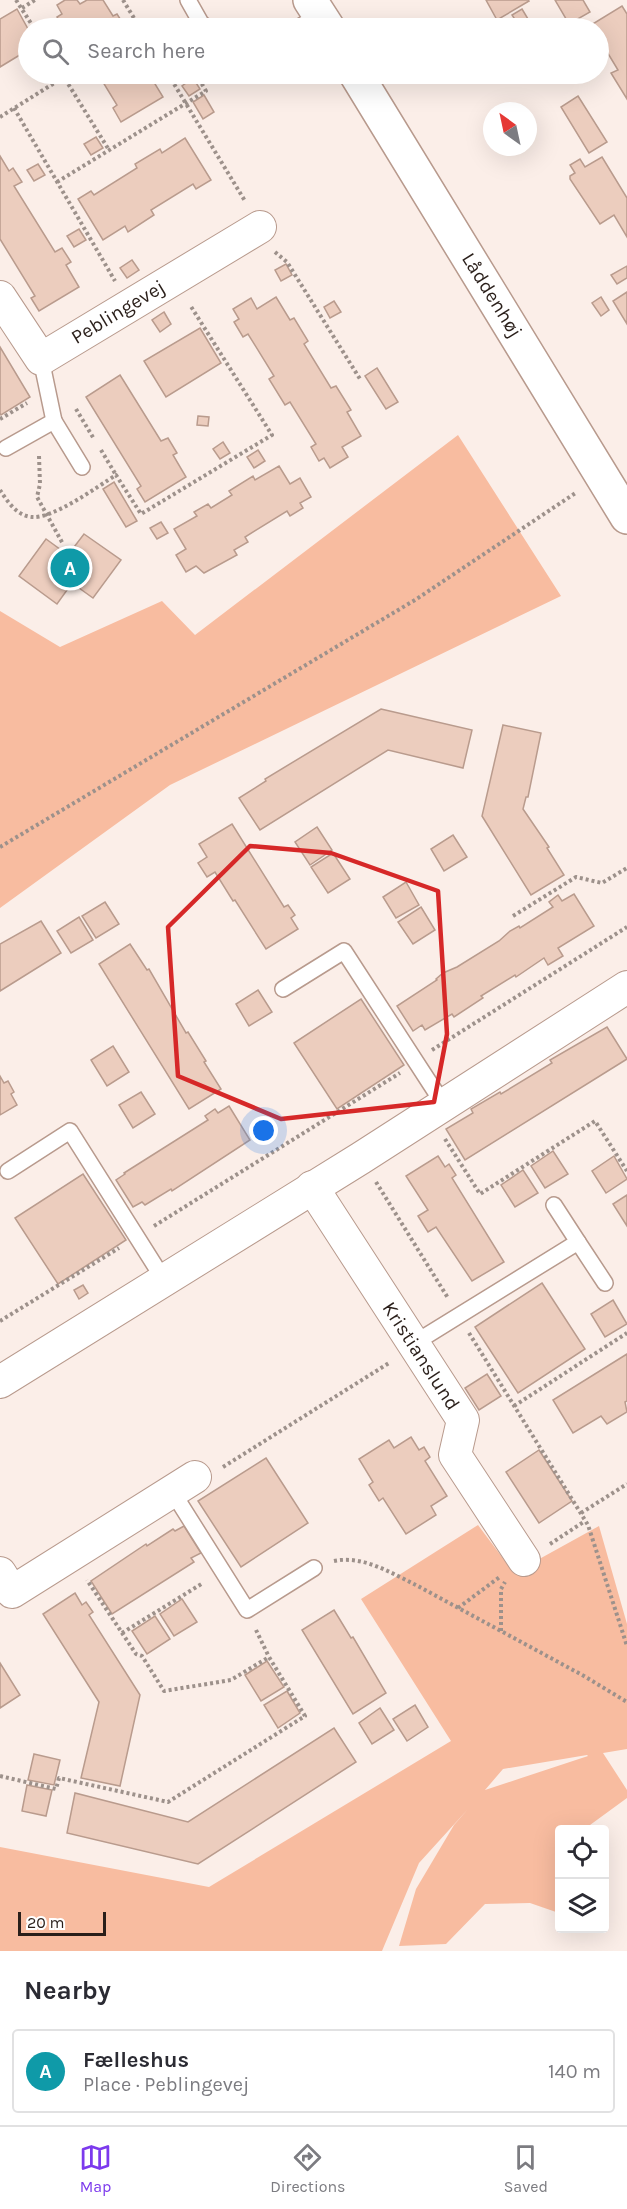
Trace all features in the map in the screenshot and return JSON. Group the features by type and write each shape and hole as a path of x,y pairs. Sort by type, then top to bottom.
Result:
{"street":[{"name":"Låddenhøj","path":"362,84 627,517"},
{"name":"Peblingevej","path":"40,359 260,227"},
{"path":"0,297 40,359"},
{"path":"0,1382 361,1158 627,987"},
{"name":"Kristianslund","path":"312,1187 463,1420 455,1455 516,1568"},
{"path":"4,1588 70,1555 184,1484"}],"lane":[{"path":"188,0 198,18"},
{"path":"40,359 54,421 82,467"},
{"path":"6,448 54,421"},
{"path":"283,989 344,951 417,1063 437,1109"},
{"path":"8,1171 70,1131 164,1280"},
{"path":"554,1205 605,1283"},
{"path":"413,1344 578,1242"},
{"path":"184,1484 222,1571 247,1610 314,1568"}],"path":[{"path":"16,0 28,18"},
{"path":"22,8 35,0"},
{"path":"123,0 134,18"},
{"path":"0,117 50,84"},
{"path":"69,84 109,150"},
{"path":"174,84 274,251 287,262 360,380"},
{"path":"57,182 206,91 202,84"},
{"path":"14,108 129,305"},
{"path":"0,490 8,503 20,513 30,517 46,515 116,476 141,514 272,435 174,279"},
{"path":"0,419 48,392"},
{"path":"38,458 40,484 37,497 63,544"},
{"path":"0,847 415,600 603,475"},
{"path":"513,916 576,876 602,883 627,868"},
{"path":"0,1321 417,1063 436,1047 627,927"},
{"path":"437,1109 480,1194 595,1121 627,1171"},
{"path":"361,1158 588,1525 627,1646"},
{"path":"514,1406 627,1333"},
{"path":"184,1484 214,1473 403,1354 413,1344"},
{"path":"581,1513 627,1484"},
{"path":"70,1555 136,1654 142,1656 164,1690 231,1680 269,1657"},
{"path":"314,1568 334,1561 352,1559 389,1572 416,1584 627,1702"},
{"path":"501,1631 501,1589 516,1568"},
{"path":"122,1633 222,1571"},
{"path":"0,1776 56,1789 59,1778 168,1802 305,1716 269,1657 247,1610"}],"highlighted area":[{"path":"250,846 331,853 438,891 447,1034 434,1102 281,1119 178,1076 168,927"}],"shaded area":[{"path":"458,435 561,596 170,785 0,908 0,611 60,647 162,601 195,635"},
{"path":"478,1525 514,1573 599,1526 627,1624 627,1749 603,1753 627,1790 627,1798 590,1825 555,1825 555,1912 530,1903 485,1904 446,1944 399,1946 416,1889 454,1825 468,1809 419,1863 382,1951 0,1951 0,1847 209,1887 451,1741 361,1599","holes":["588,1756 485,1790 503,1769"]}],"building":[{"path":"65,0 77,0 80,4 87,0 103,0 113,16 117,14 120,18 58,18 62,14 57,5"},
{"path":"486,0 529,1 500,18 496,18"},
{"path":"555,0 583,0 590,12 580,18 566,18"},
{"path":"622,6 627,14 627,99 611,73 618,70 609,55 609,18 602,18"},
{"path":"17,9 22,18 18,18 18,56 0,67 0,19"},
{"path":"522,9 527,18 514,18 512,15"},
{"path":"104,84 155,84 163,97 121,122 113,108 117,105"},
{"path":"197,84 200,89 189,96 182,86"},
{"path":"204,95 214,112 203,119 193,102"},
{"path":"578,96 607,142 589,153 561,107"},
{"path":"96,137 103,148 91,155 84,144"},
{"path":"185,138 211,180 196,189 193,184 151,210 154,215 128,232 125,226 103,240 78,199 91,191 94,195 137,168 135,164 160,149 162,153"},
{"path":"0,156 9,171 13,168 22,182 14,186 55,252 62,248 71,262 66,265 79,287 39,311 31,298 35,296 0,239"},
{"path":"602,157 627,198 627,237 614,215 600,224 570,179 570,176 575,173 570,165 580,159 585,167"},
{"path":"38,164 45,175 34,181 27,170"},
{"path":"79,229 86,240 74,247 67,236"},
{"path":"132,260 139,270 127,278 120,268"},
{"path":"286,264 292,275 281,281 275,270"},
{"path":"627,266 627,278 617,284 611,275"},
{"path":"627,292 627,324 613,301"},
{"path":"276,297 290,320 294,318 308,341 304,344 331,388 336,386 351,410 347,412 361,436 342,447 348,457 330,468 324,458 319,461 311,447 316,444 290,402 285,405 269,379 274,376 248,334 243,337 234,322 239,319 233,309 251,298 257,309"},
{"path":"601,297 609,310 601,316 592,303"},
{"path":"334,301 341,312 330,318 324,307"},
{"path":"164,312 171,324 160,332 152,320"},
{"path":"200,328 221,363 166,397 144,361"},
{"path":"0,347 30,397 1,415 0,413"},
{"path":"377,368 398,402 386,409 365,376"},
{"path":"120,375 161,441 168,438 177,453 173,455 186,477 145,502 137,489 141,486 86,397"},
{"path":"198,416 209,417 208,426 197,425"},
{"path":"223,442 230,453 220,459 213,449"},
{"path":"258,450 265,461 254,468 247,457"},
{"path":"279,466 290,484 300,478 311,497 300,503 303,508 290,516 287,511 245,537 248,542 234,550 237,555 204,573 196,566 186,572 176,555 186,549 174,529 197,516 194,512 208,504 211,508 232,495 229,491 253,476 255,480"},
{"path":"114,482 137,521 126,527 103,489"},
{"path":"161,522 168,533 157,539 150,528"},
{"path":"84,534 121,560 93,598 72,583 57,604 19,576 46,539 68,555"},
{"path":"381,709 472,730 463,768 388,750 260,830 239,798 266,781 265,779"},
{"path":"503,725 541,733 528,797 526,797 523,809 549,847 547,848 564,875 531,895 482,816"},
{"path":"232,824 284,907 288,905 295,915 291,918 298,929 266,949 215,872 207,877 198,863 207,857 199,844"},
{"path":"317,827 332,850 310,865 295,842"},
{"path":"453,835 467,857 444,871 431,849"},
{"path":"333,853 350,879 328,893 311,867"},
{"path":"406,882 419,905 396,918 383,897"},
{"path":"574,894 594,926 558,948 563,956 548,965 544,958 516,977 515,975 481,996 483,998 454,1017 452,1014 425,1030 422,1025 413,1031 397,1006 437,980 443,973 457,967 499,941 510,931 519,926 520,928 553,907 549,902 558,895 562,901"},
{"path":"105,902 119,924 96,938 82,916"},
{"path":"421,907 435,930 413,944 398,922"},
{"path":"79,917 93,940 71,953 57,931"},
{"path":"41,921 61,953 0,991 0,944"},
{"path":"130,944 147,970 149,969 221,1089 189,1109 99,964"},
{"path":"258,990 272,1012 249,1026 236,1004"},
{"path":"361,999 404,1065 337,1109 294,1043"},
{"path":"607,1027 627,1059 465,1160 446,1129 473,1113 471,1109 500,1092 501,1094 552,1063 550,1060"},
{"path":"113,1046 129,1072 107,1086 91,1060"},
{"path":"0,1076 4,1083 8,1081 17,1105 0,1115"},
{"path":"141,1092 155,1114 133,1128 119,1105"},
{"path":"229,1106 250,1140 172,1191 171,1189 145,1205 142,1202 133,1207 116,1180 208,1120 205,1116 215,1109 218,1113"},
{"path":"553,1151 568,1174 545,1188 531,1166"},
{"path":"438,1156 445,1167 449,1164 456,1175 452,1178 504,1262 472,1281 436,1227 428,1232 418,1216 428,1210 406,1176"},
{"path":"614,1156 627,1179 606,1193 592,1171"},
{"path":"523,1170 538,1193 515,1207 501,1185"},
{"path":"83,1174 126,1240 58,1284 15,1218"},
{"path":"627,1195 627,1226 613,1204"},
{"path":"542,1283 585,1349 518,1393 475,1327"},
{"path":"83,1285 88,1293 79,1299 74,1290"},
{"path":"613,1300 627,1324 605,1337 591,1314"},
{"path":"627,1354 627,1401 625,1402 627,1412 607,1424 601,1416 573,1433 553,1400"},
{"path":"487,1374 501,1396 479,1410 465,1388"},
{"path":"411,1437 419,1450 424,1447 430,1457 425,1461 447,1496 431,1506 436,1515 406,1534 383,1498 379,1501 369,1485 373,1482 359,1459 389,1440 394,1448"},
{"path":"539,1450 572,1501 539,1523 506,1472"},
{"path":"266,1458 308,1523 241,1567 198,1501"},
{"path":"184,1526 201,1553 191,1558 194,1562 112,1614 91,1581 146,1544 147,1546 173,1529 175,1531"},
{"path":"75,1593 82,1605 86,1602 93,1612 89,1615 140,1695 120,1786 81,1778 99,1702 43,1614"},
{"path":"182,1599 197,1622 174,1636 160,1614"},
{"path":"334,1610 386,1693 353,1714 302,1630"},
{"path":"155,1616 170,1639 147,1654 132,1631"},
{"path":"267,1661 284,1687 261,1701 245,1675"},
{"path":"0,1663 20,1695 0,1708"},
{"path":"287,1691 300,1713 278,1728 264,1705"},
{"path":"415,1705 428,1727 407,1741 393,1719"},
{"path":"380,1708 394,1730 372,1744 359,1723"},
{"path":"334,1728 356,1762 198,1864 67,1833 75,1793 188,1822"},
{"path":"34,1754 60,1760 54,1785 28,1780"},
{"path":"27,1785 52,1790 46,1816 22,1811"}],"place":[{"name":"Fælleshus","path":"70,568"}]}
